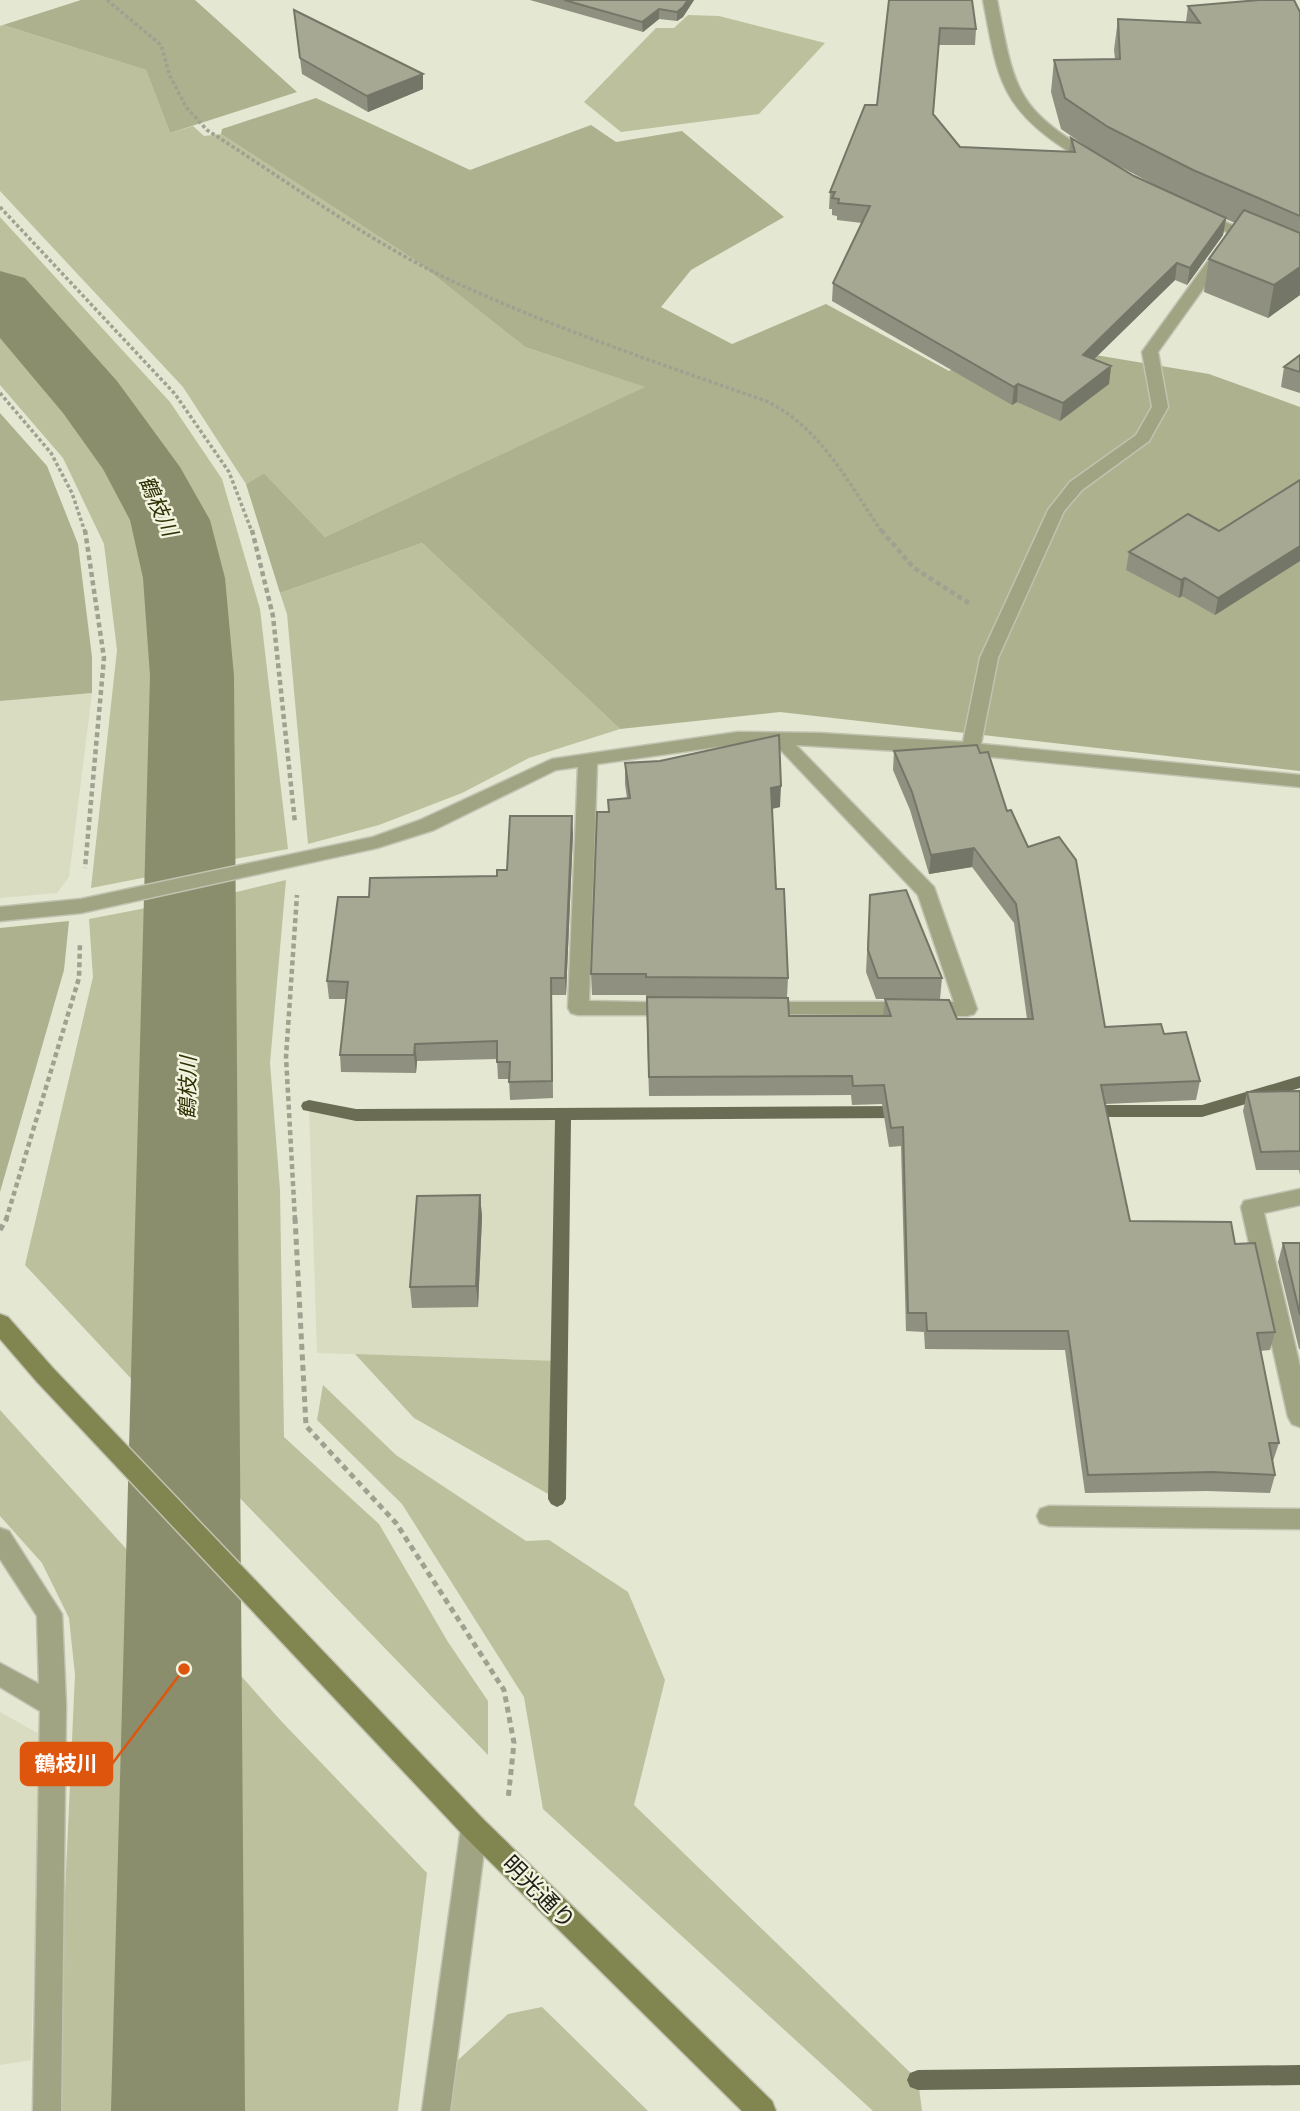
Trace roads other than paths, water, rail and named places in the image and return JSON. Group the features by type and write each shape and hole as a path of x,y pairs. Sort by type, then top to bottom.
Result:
{"street":[{"path":"990,0 1001,61 1010,87 1037,122 1073,148 1106,167"},
{"path":"1186,208 1300,260"},
{"path":"971,749 989,658 1056,510 1076,486 1143,438 1160,407 1150,352 1236,231"},
{"path":"0,914 81,906 299,862 377,842 427,825 552,765 738,738 971,749 1300,781"},
{"path":"745,1009 967,1009 927,892 779,738"},
{"path":"589,758 579,1008 689,1008"},
{"path":"1300,1197 1252,1207 1300,1417"},
{"name":"明光通り","path":"0,1322 45,1375 474,1828 762,2111"},
{"path":"1049,1516 1300,1519"},
{"path":"0,1538 49,1614 53,1705 47,2111"},
{"path":"0,1674 53,1705"},
{"path":"436,2111 474,1828"}],"waterway":[{"name":"鶴枝川","path":"0,293 90,397 141,467 170,520 184,578 192,676 178,2111"},
{"path":"1086,1111 1202,1111 1300,1082"},
{"path":"309,1106 356,1115 903,1112"},
{"path":"557,1499 563,1114"},
{"path":"918,2080 1300,2075"}],"place":[{"name":"鶴枝川","path":"184,1669"}]}
